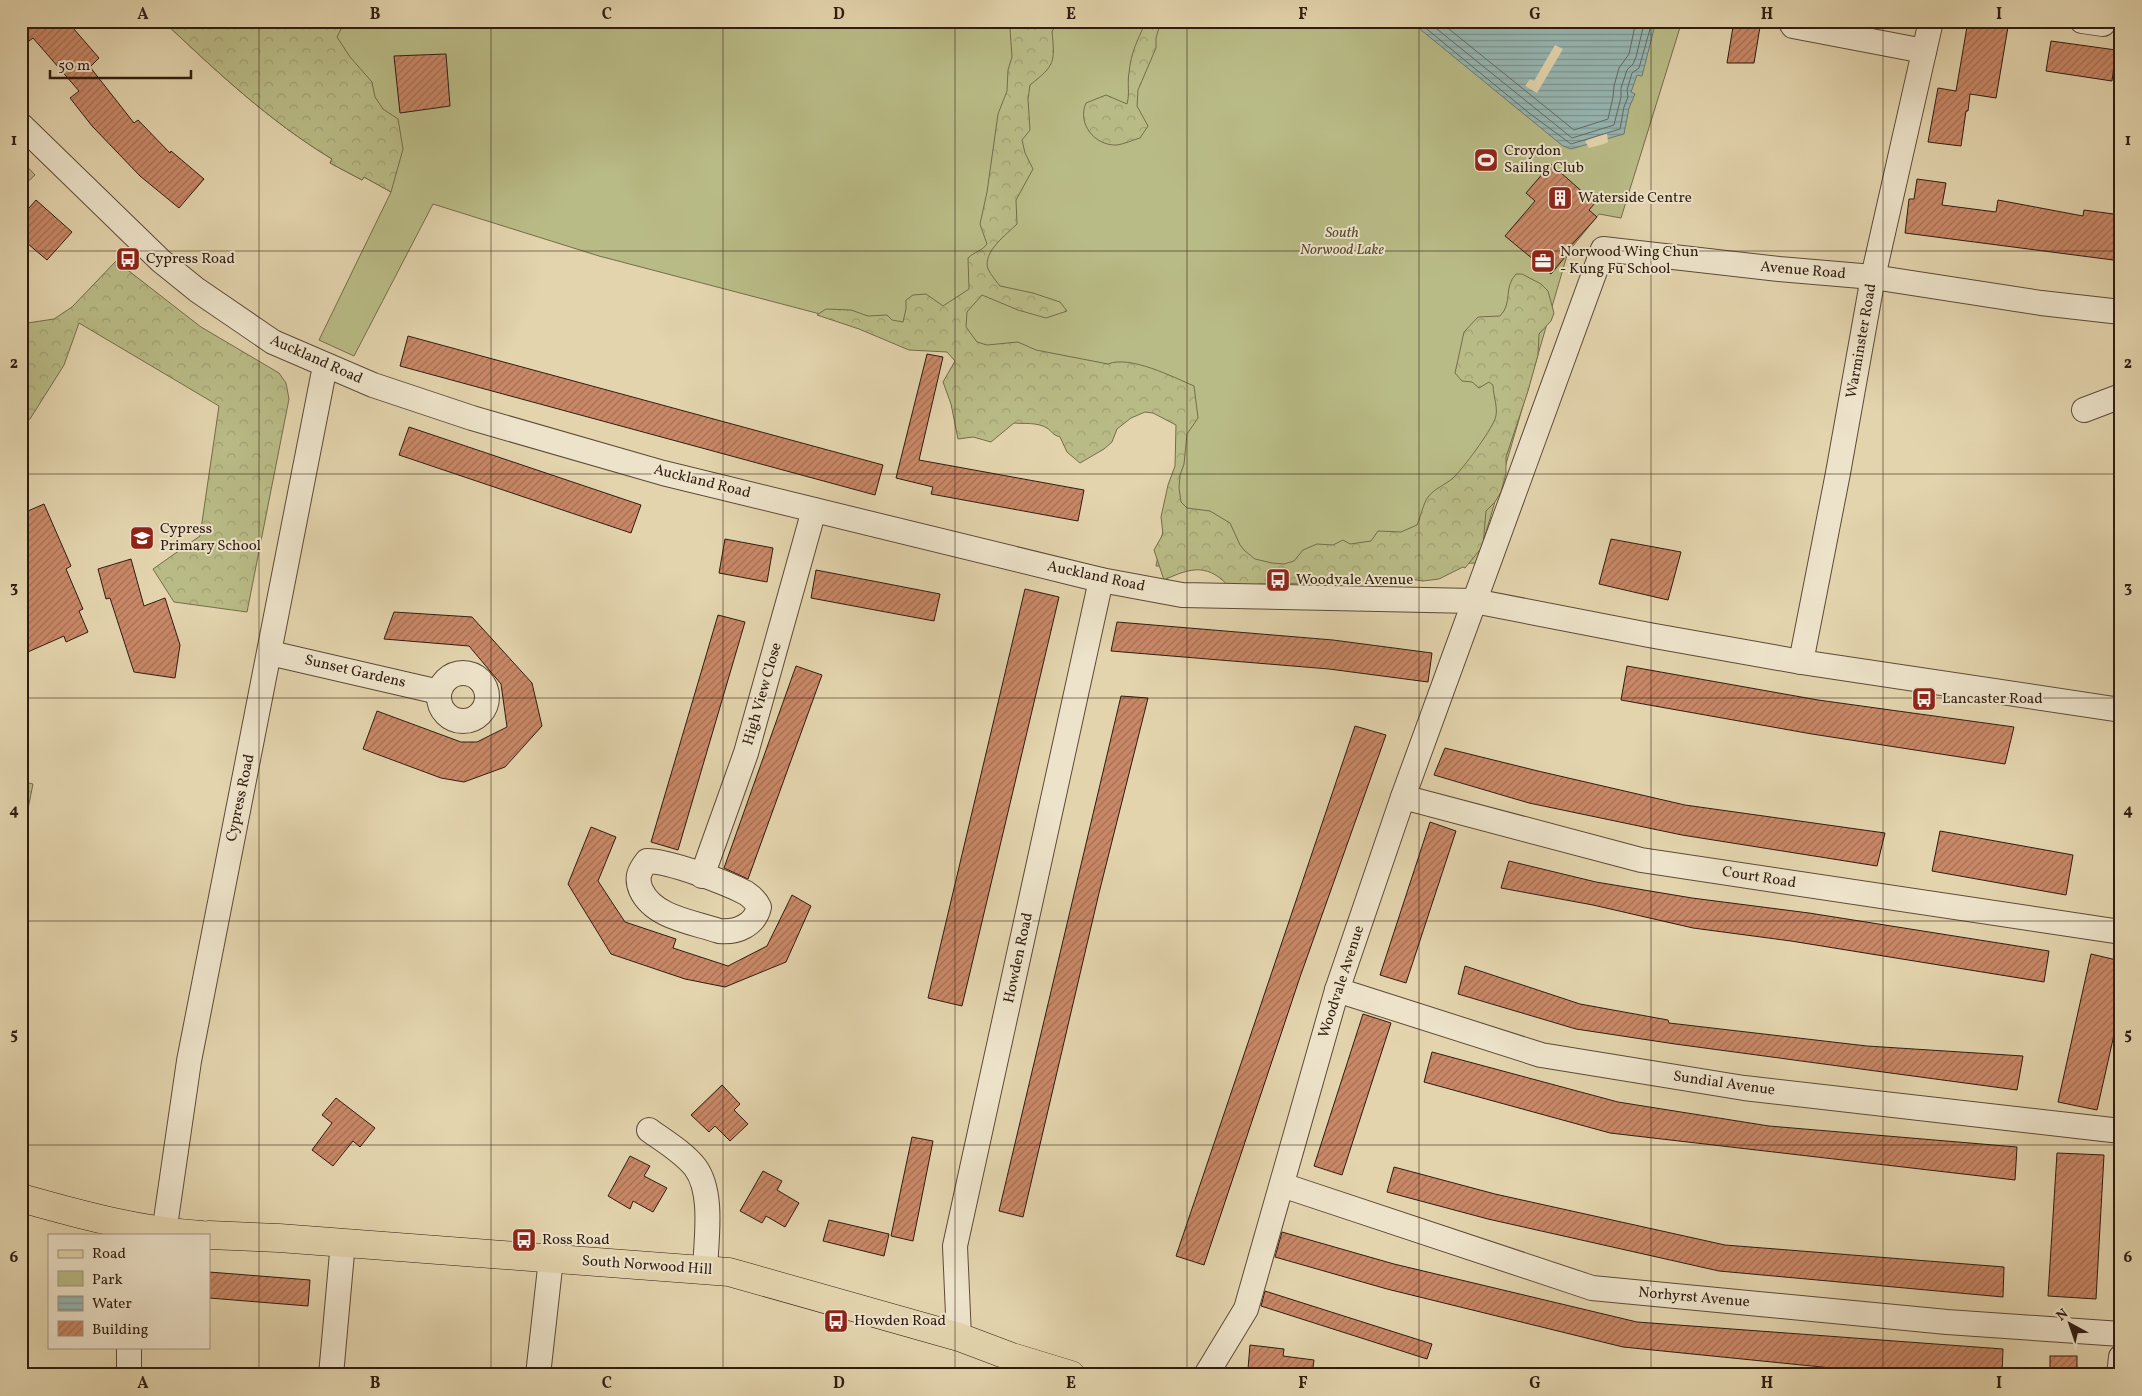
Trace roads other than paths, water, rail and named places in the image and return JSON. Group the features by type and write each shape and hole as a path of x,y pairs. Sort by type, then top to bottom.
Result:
{"main road":[{"path":"21,1198 136,1231 189,1234"},
{"name":"South Norwood Hill","path":"210,1235 343,1242 729,1272 959,1337 1015,1366 1071,1375"}],"street":[{"path":"1790,21 1793,26 1924,51"},
{"name":"Warminster Road","path":"1801,662 1842,454 1873,277 1931,21"},
{"name":"Auckland Road","path":"21,125 161,261 197,290 273,342 374,385 472,418 663,473 1101,580 1182,595 1474,601"},
{"name":"Avenue Road","path":"1603,249 1779,269 1873,277 2040,303 2121,312"},
{"name":"Woodvale Avenue","path":"1206,1375 1246,1309 1338,990 1403,797 1603,249"},
{"name":"Cypress Road","path":"164,1232 189,1061 213,932 270,653 323,376 328,366"},
{"path":"2084,410 2121,396"},
{"name":"High View Close","path":"702,876 746,753 814,510"},
{"name":"Howden Road","path":"959,1337 955,1246 1101,580"},
{"path":"1474,601 1650,636 1801,662 2121,710"},
{"name":"Sunset Gardens","path":"270,653 439,692"},
{"name":"Court Road","path":"1403,797 1640,860 2121,932"},
{"path":"647,861 656,861 702,876 745,893 755,900 759,907 758,914 750,923 739,930 719,931 660,911 651,905 642,891 638,879 641,868 647,861"},
{"name":"Sundial Avenue","path":"1338,990 1541,1055 1744,1088 2121,1131"},
{"path":"649,1130 683,1155 702,1177 707,1198 705,1270"},
{"name":"Norhyrst Avenue","path":"1282,1185 1592,1288 1947,1322 2121,1334"},
{"path":"330,1375 343,1242"},
{"path":"538,1375 552,1259"},
{"path":"129,1348 129,1375"},
{"path":"2119,1375 2121,1357"}],"water":[{"path":"1410,21 1656,21 1642,76 1637,75 1631,92 1635,94 1629,108 1624,134 1571,149 1563,146"}],"place":[{"name":"Croydon Sailing Club","path":"1486,160"},
{"name":"Waterside Centre","path":"1560,198"},
{"name":"Cypress Road","path":"128,259"},
{"name":"Norwood Wing Chun - Kung Fu School","path":"1543,261"},
{"name":"Cypress Primary School","path":"142,538"},
{"name":"Woodvale Avenue","path":"1278,580"},
{"name":"Lancaster Road","path":"1924,699"},
{"name":"Ross Road","path":"524,1240"},
{"name":"Howden Road","path":"836,1321"}],"park label":[{"name":"South Norwood Lake","path":"1342,242"}]}
